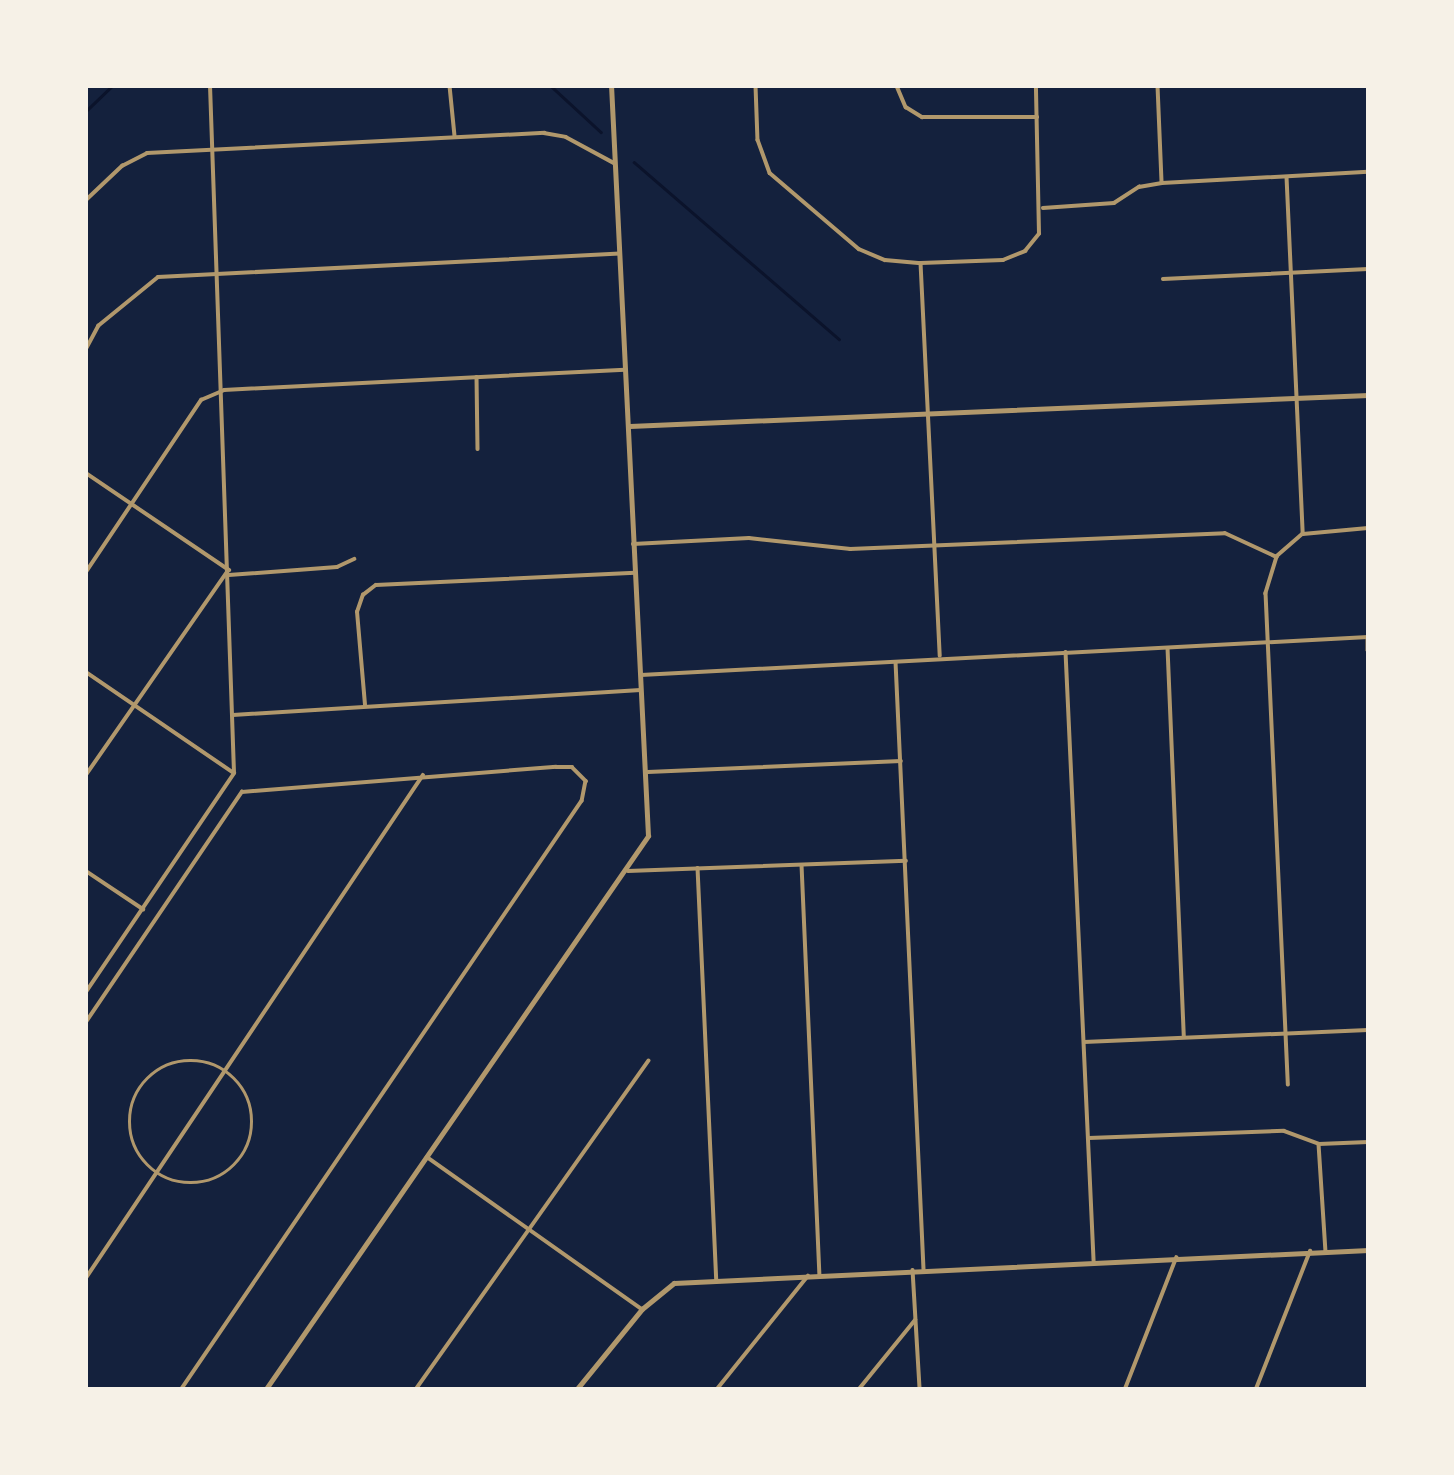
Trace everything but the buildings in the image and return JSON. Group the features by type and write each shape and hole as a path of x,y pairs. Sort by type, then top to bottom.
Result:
{"street":[{"path":"86,992 234,773 223,390 210,86"},
{"path":"450,86 455,136"},
{"path":"266,1389 628,871 651,820 633,544 630,426 611,86"},
{"path":"756,86 758,140 770,173 859,249 885,260 921,263 1003,260 1024,251 1039,234 1042,208 1036,86"},
{"path":"897,86 906,107 922,117 1037,117"},
{"path":"1158,86 1162,183"},
{"path":"86,200 122,166 147,153 455,136 555,135 614,163"},
{"path":"1042,208 1114,203 1139,187 1162,183 1368,172"},
{"path":"1287,177 1303,534"},
{"path":"86,349 99,326 143,285 158,277 619,254"},
{"path":"921,263 940,656"},
{"path":"1163,279 1368,269"},
{"path":"86,572 201,400 223,390 625,370"},
{"path":"477,377 478,449"},
{"path":"630,426 1368,395"},
{"path":"86,473 229,572 337,568 354,559"},
{"path":"1288,1085 1266,593 1277,557 1303,534 1368,528"},
{"path":"633,544 749,538 850,549 934,543 1226,533 1277,557"},
{"path":"86,776 229,572"},
{"path":"365,706 357,612 363,595 376,585 635,573"},
{"path":"641,675 897,662 940,656 1368,637 1368,650"},
{"path":"1167,648 1184,1037"},
{"path":"1066,652 1094,1260"},
{"path":"897,662 924,1270"},
{"path":"86,672 234,773"},
{"path":"233,715 642,690"},
{"path":"648,772 901,761"},
{"path":"86,1022 242,792 423,775 572,767 588,789 182,1389"},
{"path":"86,1278 423,775"},
{"path":"628,871 906,860"},
{"path":"802,865 820,1276"},
{"path":"698,868 717,1280"},
{"path":"86,871 143,909"},
{"path":"1084,1042 1368,1030"},
{"path":"179,1061 226,1070 250,1105 247,1147 218,1177 198,1183 157,1173 133,1143 130,1114 139,1087 179,1061"},
{"path":"416,1389 527,1226 649,1061"},
{"path":"1088,1138 1284,1131 1319,1144 1368,1142"},
{"path":"1319,1144 1326,1252"},
{"path":"427,1157 642,1309"},
{"path":"577,1389 642,1309 654,1296 674,1283 1094,1260 1368,1250"},
{"path":"1256,1389 1310,1251"},
{"path":"1125,1389 1176,1258"},
{"path":"913,1270 920,1389"},
{"path":"717,1389 808,1276"},
{"path":"859,1389 915,1320"}],"waterway":[{"path":"86,111 112,86"},
{"path":"551,86 601,132"},
{"path":"634,162 839,339"}]}
